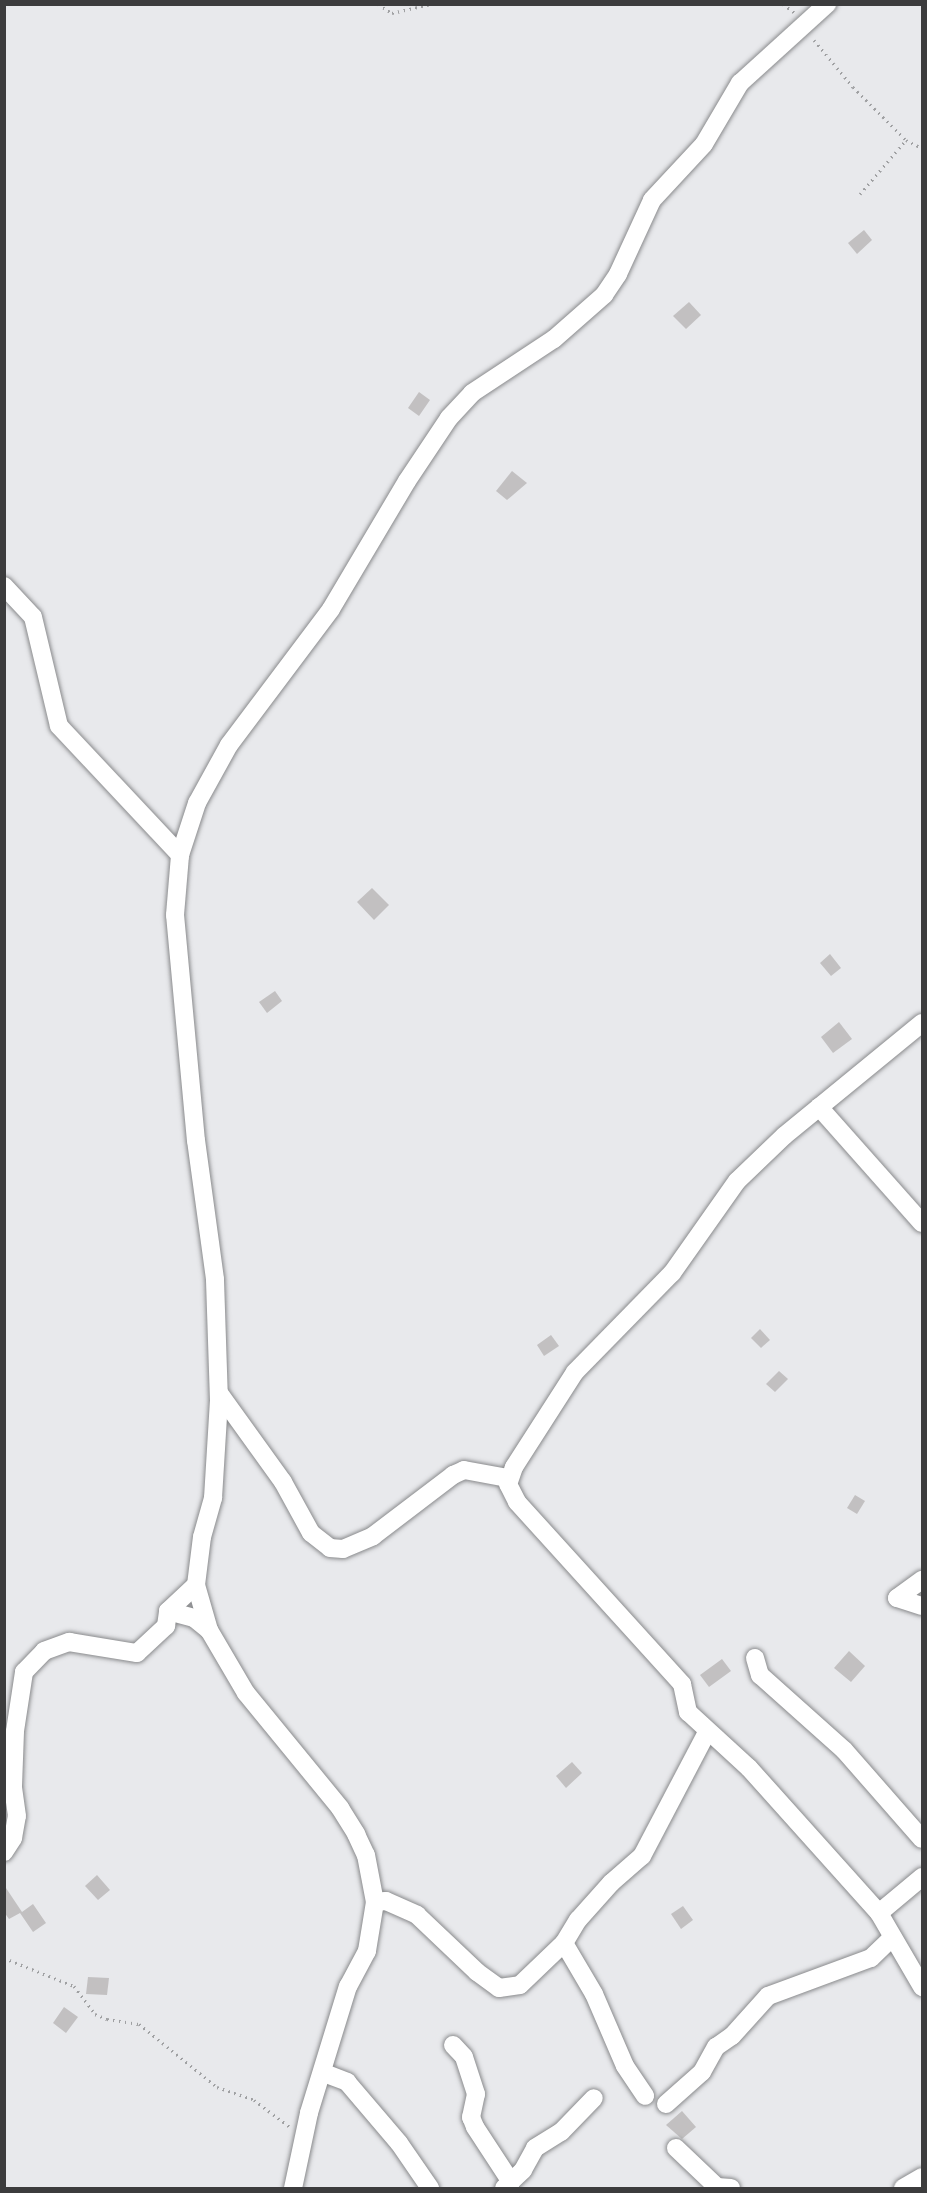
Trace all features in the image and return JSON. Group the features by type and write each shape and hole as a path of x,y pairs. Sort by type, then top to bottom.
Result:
{"street":[{"path":"293,2188 303,2137 324,2073 348,1986 367,1951 375,1902 366,1855 346,1817 246,1693 209,1630 196,1585 202,1537 213,1498 219,1393 215,1279 196,1141 175,915 180,855 212,771 314,634 449,418 472,393 554,339 604,294 618,274 657,191 704,144 740,82 805,21 827,4"},
{"path":"4,586 18,596 33,617 59,726 180,855"},
{"path":"922,1023 819,1107 737,1181 666,1280 575,1372 508,1478 510,1492 517,1502 681,1684 687,1712 749,1768 879,1913 922,1987"},
{"path":"819,1107 922,1223"},
{"path":"219,1393 283,1482 311,1533 330,1548 343,1549 373,1536 453,1475 464,1470 508,1478"},
{"path":"922,1580 897,1598 922,1606"},
{"path":"4,1852 13,1838 17,1816 13,1786 15,1731 24,1672 44,1651 69,1642 137,1653 166,1626 168,1611 196,1585"},
{"path":"168,1611 194,1618 209,1630"},
{"path":"755,1658 760,1675 768,1684 844,1750 922,1839"},
{"path":"375,1902 386,1901 417,1915 477,1972 499,1988 520,1985 564,1943 592,1903 642,1856 707,1732"},
{"path":"879,1913 922,1877"},
{"path":"666,2104 702,2072 716,2047 732,2036 768,1996 871,1958 892,1938"},
{"path":"564,1943 594,1994 626,2066 645,2096"},
{"path":"453,2045 464,2057 476,2094 471,2117 508,2185 535,2148 561,2132 594,2098"},
{"path":"324,2073 347,2082 399,2143 430,2188"},
{"path":"676,2148 717,2187 731,2188"},
{"path":"903,2188 922,2177"}],"path":[{"path":"378,4 392,13 430,4"},
{"path":"805,21 824,54 906,140 922,148"},
{"path":"860,194 906,140"},
{"path":"4,1959 74,1986 95,2014 139,2024 217,2087 254,2100 303,2137"}],"building":[{"path":"864,230 872,240 857,254 848,243"},
{"path":"689,302 701,315 686,329 673,316"},
{"path":"419,392 430,400 419,416 408,408"},
{"path":"512,471 527,483 507,500 496,491"},
{"path":"372,888 389,905 374,920 357,902"},
{"path":"830,954 841,968 831,976 820,963"},
{"path":"275,991 282,1001 267,1013 259,1002"},
{"path":"839,1022 852,1039 833,1053 821,1037"},
{"path":"760,1329 770,1340 761,1348 751,1338"},
{"path":"551,1335 559,1346 544,1356 537,1345"},
{"path":"779,1371 788,1379 775,1392 766,1384"},
{"path":"855,1495 865,1501 857,1514 847,1508"},
{"path":"849,1651 865,1666 851,1682 834,1668"},
{"path":"722,1659 731,1671 709,1687 700,1675"},
{"path":"572,1762 582,1773 566,1788 556,1776"},
{"path":"97,1875 110,1890 98,1900 85,1886"},
{"path":"4,1885 22,1912 33,1904 46,1923 33,1932 20,1913 9,1919 4,1912"},
{"path":"683,1906 693,1920 681,1929 671,1914"},
{"path":"88,1977 109,1978 107,1995 86,1994"},
{"path":"64,2007 78,2017 66,2033 53,2023"},
{"path":"682,2111 696,2127 682,2139 666,2125"}]}
